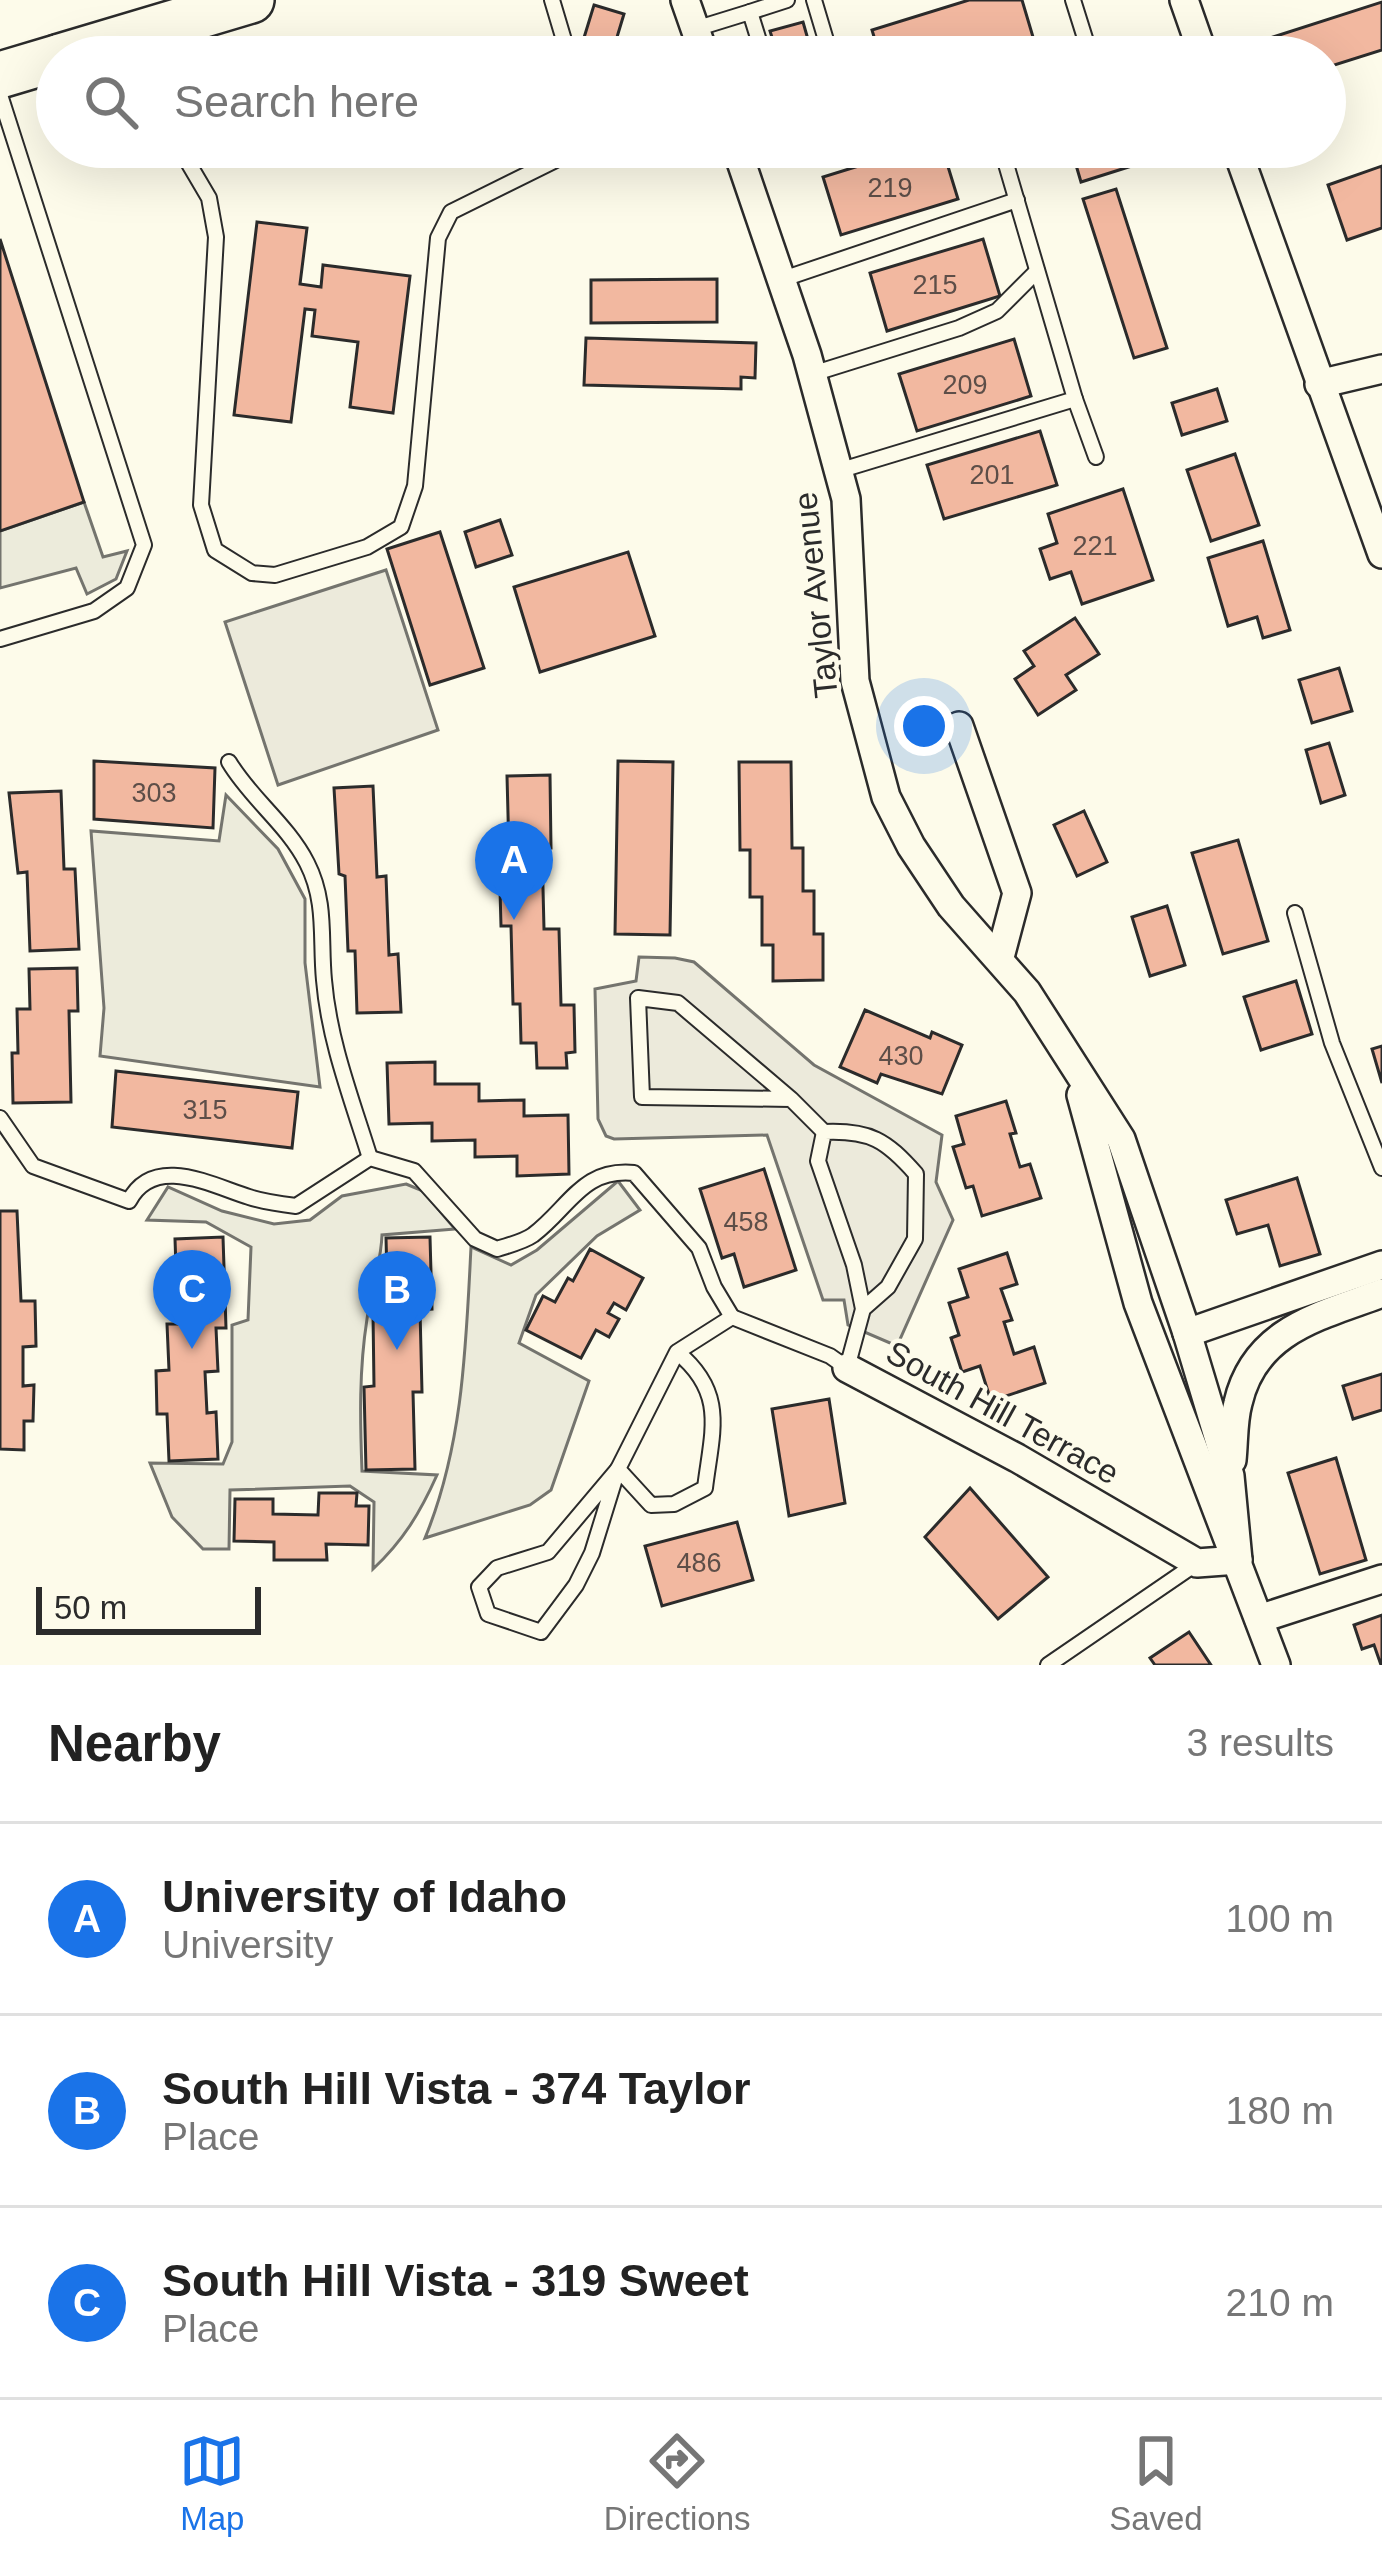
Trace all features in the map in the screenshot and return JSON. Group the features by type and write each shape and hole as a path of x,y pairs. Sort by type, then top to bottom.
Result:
{"highway":[{"path":"150,36 176,11 251,0"},
{"path":"0,75 36,64"}],"street":[{"path":"685,0 697,36"},
{"path":"1184,0 1197,36"},
{"name":"Taylor Avenue","path":"743,168 812,374 846,499 855,681 886,797 911,846 951,906 1027,992 1120,1139 1230,1476 1238,1560"},
{"path":"1243,168 1382,554"},
{"path":"1319,385 1382,368"},
{"path":"959,726 1017,893 1000,957"},
{"name":"Taylor Avenue","path":"1071,1062 1138,1303 1276,1665"},
{"path":"1187,1333 1382,1264"},
{"path":"1230,1476 1238,1402 1250,1372 1276,1337 1382,1293"},
{"name":"Taylor Avenue","path":"1176,1406 1174,1381 1187,1333"},
{"name":"South Hill Terrace","path":"847,1368 1017,1458 1197,1563"},
{"path":"1197,1563 1238,1560"},
{"path":"1259,1619 1382,1579"}],"lane":[{"path":"552,0 563,36"},
{"path":"695,29 787,0"},
{"path":"814,0 825,36"},
{"path":"1073,0 1084,36"},
{"path":"750,12 757,36"},
{"path":"0,95 144,545 127,588 94,610 0,639"},
{"path":"191,168 209,198 216,237 201,505 215,550 252,573 275,574 367,547 401,526 416,486 438,238 451,212 540,168"},
{"path":"1007,168 1096,457"},
{"path":"780,280 1017,200"},
{"path":"812,374 959,328 997,311 1037,271"},
{"path":"838,471 1075,398"},
{"path":"229,762 246,791 274,815 307,863 323,911 324,981 339,1059 370,1158"},
{"path":"1294,914 1332,1043 1382,1168"},
{"path":"791,1099 642,1097 638,998 678,1003 791,1099 824,1132 857,1130 892,1147 916,1174 916,1239 888,1286 863,1309"},
{"path":"0,1118 33,1166 129,1201 136,1189 162,1177 191,1176 252,1198 296,1207 370,1158 414,1171 475,1239 497,1249 529,1238 596,1177 609,1171 634,1173 699,1248 732,1317 676,1352 618,1468 592,1552 576,1586 541,1632 488,1614 479,1587 496,1568 548,1552 618,1468"},
{"path":"824,1132 818,1161 854,1265 863,1309 847,1368"},
{"name":"South Hill Terrace","path":"732,1317 830,1356 847,1368"},
{"path":"618,1468 650,1505 674,1504 705,1488 714,1409 699,1370 676,1352"},
{"path":"1048,1665 1197,1563"}],"shaded area":[{"path":"84,502 103,557 127,551 116,579 87,594 76,568 0,588 0,531"},
{"path":"386,570 438,730 278,785 225,622"},
{"path":"226,795 278,849 305,899 305,963 320,1087 100,1056 104,1008 91,831 219,841"},
{"path":"639,957 694,962 814,1065 942,1135 936,1182 953,1220 897,1346 848,1325 844,1300 823,1300 767,1135 606,1136 598,1119 595,989 636,981"},
{"path":"618,1181 640,1210 597,1236 536,1295 519,1343 589,1381 551,1490 530,1505 425,1538 455,1432 471,1247 511,1265 537,1250"},
{"path":"406,1184 423,1191 455,1229 382,1235 363,1357 362,1471 437,1475 424,1502 402,1537 373,1569 374,1502 350,1486 230,1490 229,1549 203,1549 172,1517 150,1463 223,1464 232,1442 232,1325 248,1320 251,1247 206,1222 147,1220 168,1187 222,1211 274,1224 310,1220 342,1196"}],"building":[{"path":"969,0 1022,0 1033,36 874,36 872,30"},
{"path":"1382,2 1382,50 1346,61 1346,36 1276,36"},
{"path":"594,5 624,14 617,36 585,36"},
{"path":"803,22 807,36 772,36 770,31"},
{"path":"1382,166 1382,228 1347,240 1328,185"},
{"path":"852,168 948,168 958,199 841,235 823,177"},
{"path":"1077,168 1125,168 1081,182"},
{"path":"1116,189 1167,348 1134,358 1083,199"},
{"path":"257,222 307,228 300,284 321,287 323,265 410,276 393,413 350,407 358,342 312,336 315,310 305,309 291,422 234,415"},
{"path":"0,239 84,502 0,531"},
{"path":"983,239 1000,296 887,331 870,273"},
{"path":"717,279 717,322 591,323 591,280"},
{"path":"586,338 756,343 755,378 741,377 741,389 584,385"},
{"path":"1014,339 1031,396 917,431 899,374"},
{"path":"1217,389 1227,421 1182,435 1172,403"},
{"path":"1040,431 1057,485 944,519 927,465"},
{"path":"1235,454 1259,525 1211,541 1187,470"},
{"path":"1123,489 1153,580 1082,604 1071,572 1050,579 1040,549 1057,543 1048,514"},
{"path":"500,520 512,555 476,567 465,532"},
{"path":"440,532 484,668 430,685 387,549"},
{"path":"1263,541 1290,630 1263,638 1257,617 1228,626 1208,558"},
{"path":"628,552 655,636 540,672 514,587"},
{"path":"1075,618 1099,654 1066,675 1076,690 1038,715 1015,679 1034,666 1024,651"},
{"path":"1339,668 1352,711 1312,723 1299,680"},
{"path":"1329,743 1345,795 1321,803 1306,750"},
{"path":"94,761 215,768 213,828 94,819"},
{"path":"618,761 673,762 670,935 615,934"},
{"path":"739,762 791,762 792,848 803,848 803,891 814,891 814,934 823,934 823,980 773,981 773,945 762,945 762,897 750,897 750,850 740,850"},
{"path":"550,775 551,848 542,848 544,929 559,929 561,1005 574,1005 575,1052 566,1053 567,1068 537,1068 536,1043 521,1043 520,1004 513,1004 511,926 501,926 499,853 509,852 507,776"},
{"path":"373,786 377,877 386,876 389,955 398,954 401,1012 357,1013 355,951 348,951 334,788"},
{"path":"61,791 64,869 75,869 79,949 30,951 27,872 18,873 9,793"},
{"path":"1084,811 1107,862 1077,876 1054,825"},
{"path":"1238,840 1268,941 1223,954 1192,853"},
{"path":"1167,906 1185,965 1150,976 1132,917"},
{"path":"77,968 78,1011 69,1011 71,1102 13,1103 17,1009 30,1009 29,969"},
{"path":"1296,981 1312,1034 1261,1050 1244,997"},
{"path":"865,1010 930,1038 932,1032 962,1045 942,1094 881,1074 877,1083 840,1067"},
{"path":"1382,1046 1382,1083 1372,1049"},
{"path":"435,1062 435,1084 479,1084 479,1101 524,1100 524,1116 568,1115 569,1174 517,1176 517,1156 475,1157 475,1140 432,1141 432,1123 389,1124 387,1063"},
{"path":"116,1071 298,1092 292,1148 112,1127"},
{"path":"1006,1101 1020,1167 1030,1164 1041,1198 982,1216 973,1186 966,1188 953,1147 964,1144 956,1116"},
{"path":"764,1169 796,1270 744,1287 734,1254 722,1258 700,1189"},
{"path":"1297,1178 1320,1254 1280,1266 1268,1225 1237,1234 1226,1200"},
{"path":"0,1211 17,1211 21,1301 35,1301 36,1346 23,1347 23,1386 34,1385 33,1421 24,1421 24,1450 0,1449"},
{"path":"223,1237 226,1328 216,1328 218,1371 205,1372 207,1413 216,1412 218,1459 169,1461 167,1414 157,1414 156,1371 169,1370 167,1324 178,1324 175,1239"},
{"path":"430,1237 432,1309 420,1310 422,1392 413,1392 415,1469 366,1470 364,1387 374,1386 373,1313 388,1313 386,1238"},
{"path":"590,1249 643,1278 626,1310 614,1303 608,1313 619,1319 609,1337 596,1330 581,1358 526,1330 543,1296 555,1302"},
{"path":"1007,1253 1017,1284 1001,1289 1012,1320 1004,1322 1014,1354 1034,1347 1045,1383 991,1401 980,1366 962,1372 951,1338 959,1335 949,1303 968,1297 959,1269"},
{"path":"1382,1374 1382,1410 1353,1419 1343,1386"},
{"path":"829,1399 845,1503 789,1516 772,1409"},
{"path":"1336,1458 1366,1560 1320,1574 1288,1473"},
{"path":"970,1488 1048,1577 998,1619 925,1537"},
{"path":"319,1493 357,1493 356,1506 369,1506 368,1545 326,1544 327,1560 274,1560 274,1542 234,1541 235,1499 273,1499 273,1514 318,1515"},
{"path":"737,1522 753,1580 662,1606 645,1546"},
{"path":"1382,1615 1381,1665 1374,1645 1362,1649 1354,1625"},
{"path":"1189,1632 1211,1665 1155,1665 1150,1658"}],"place":[{"name":"University of Idaho","path":"514,920"},
{"name":"South Hill Vista - 319 Sweet","path":"192,1349"},
{"name":"South Hill Vista - 374 Taylor","path":"397,1350"}]}
